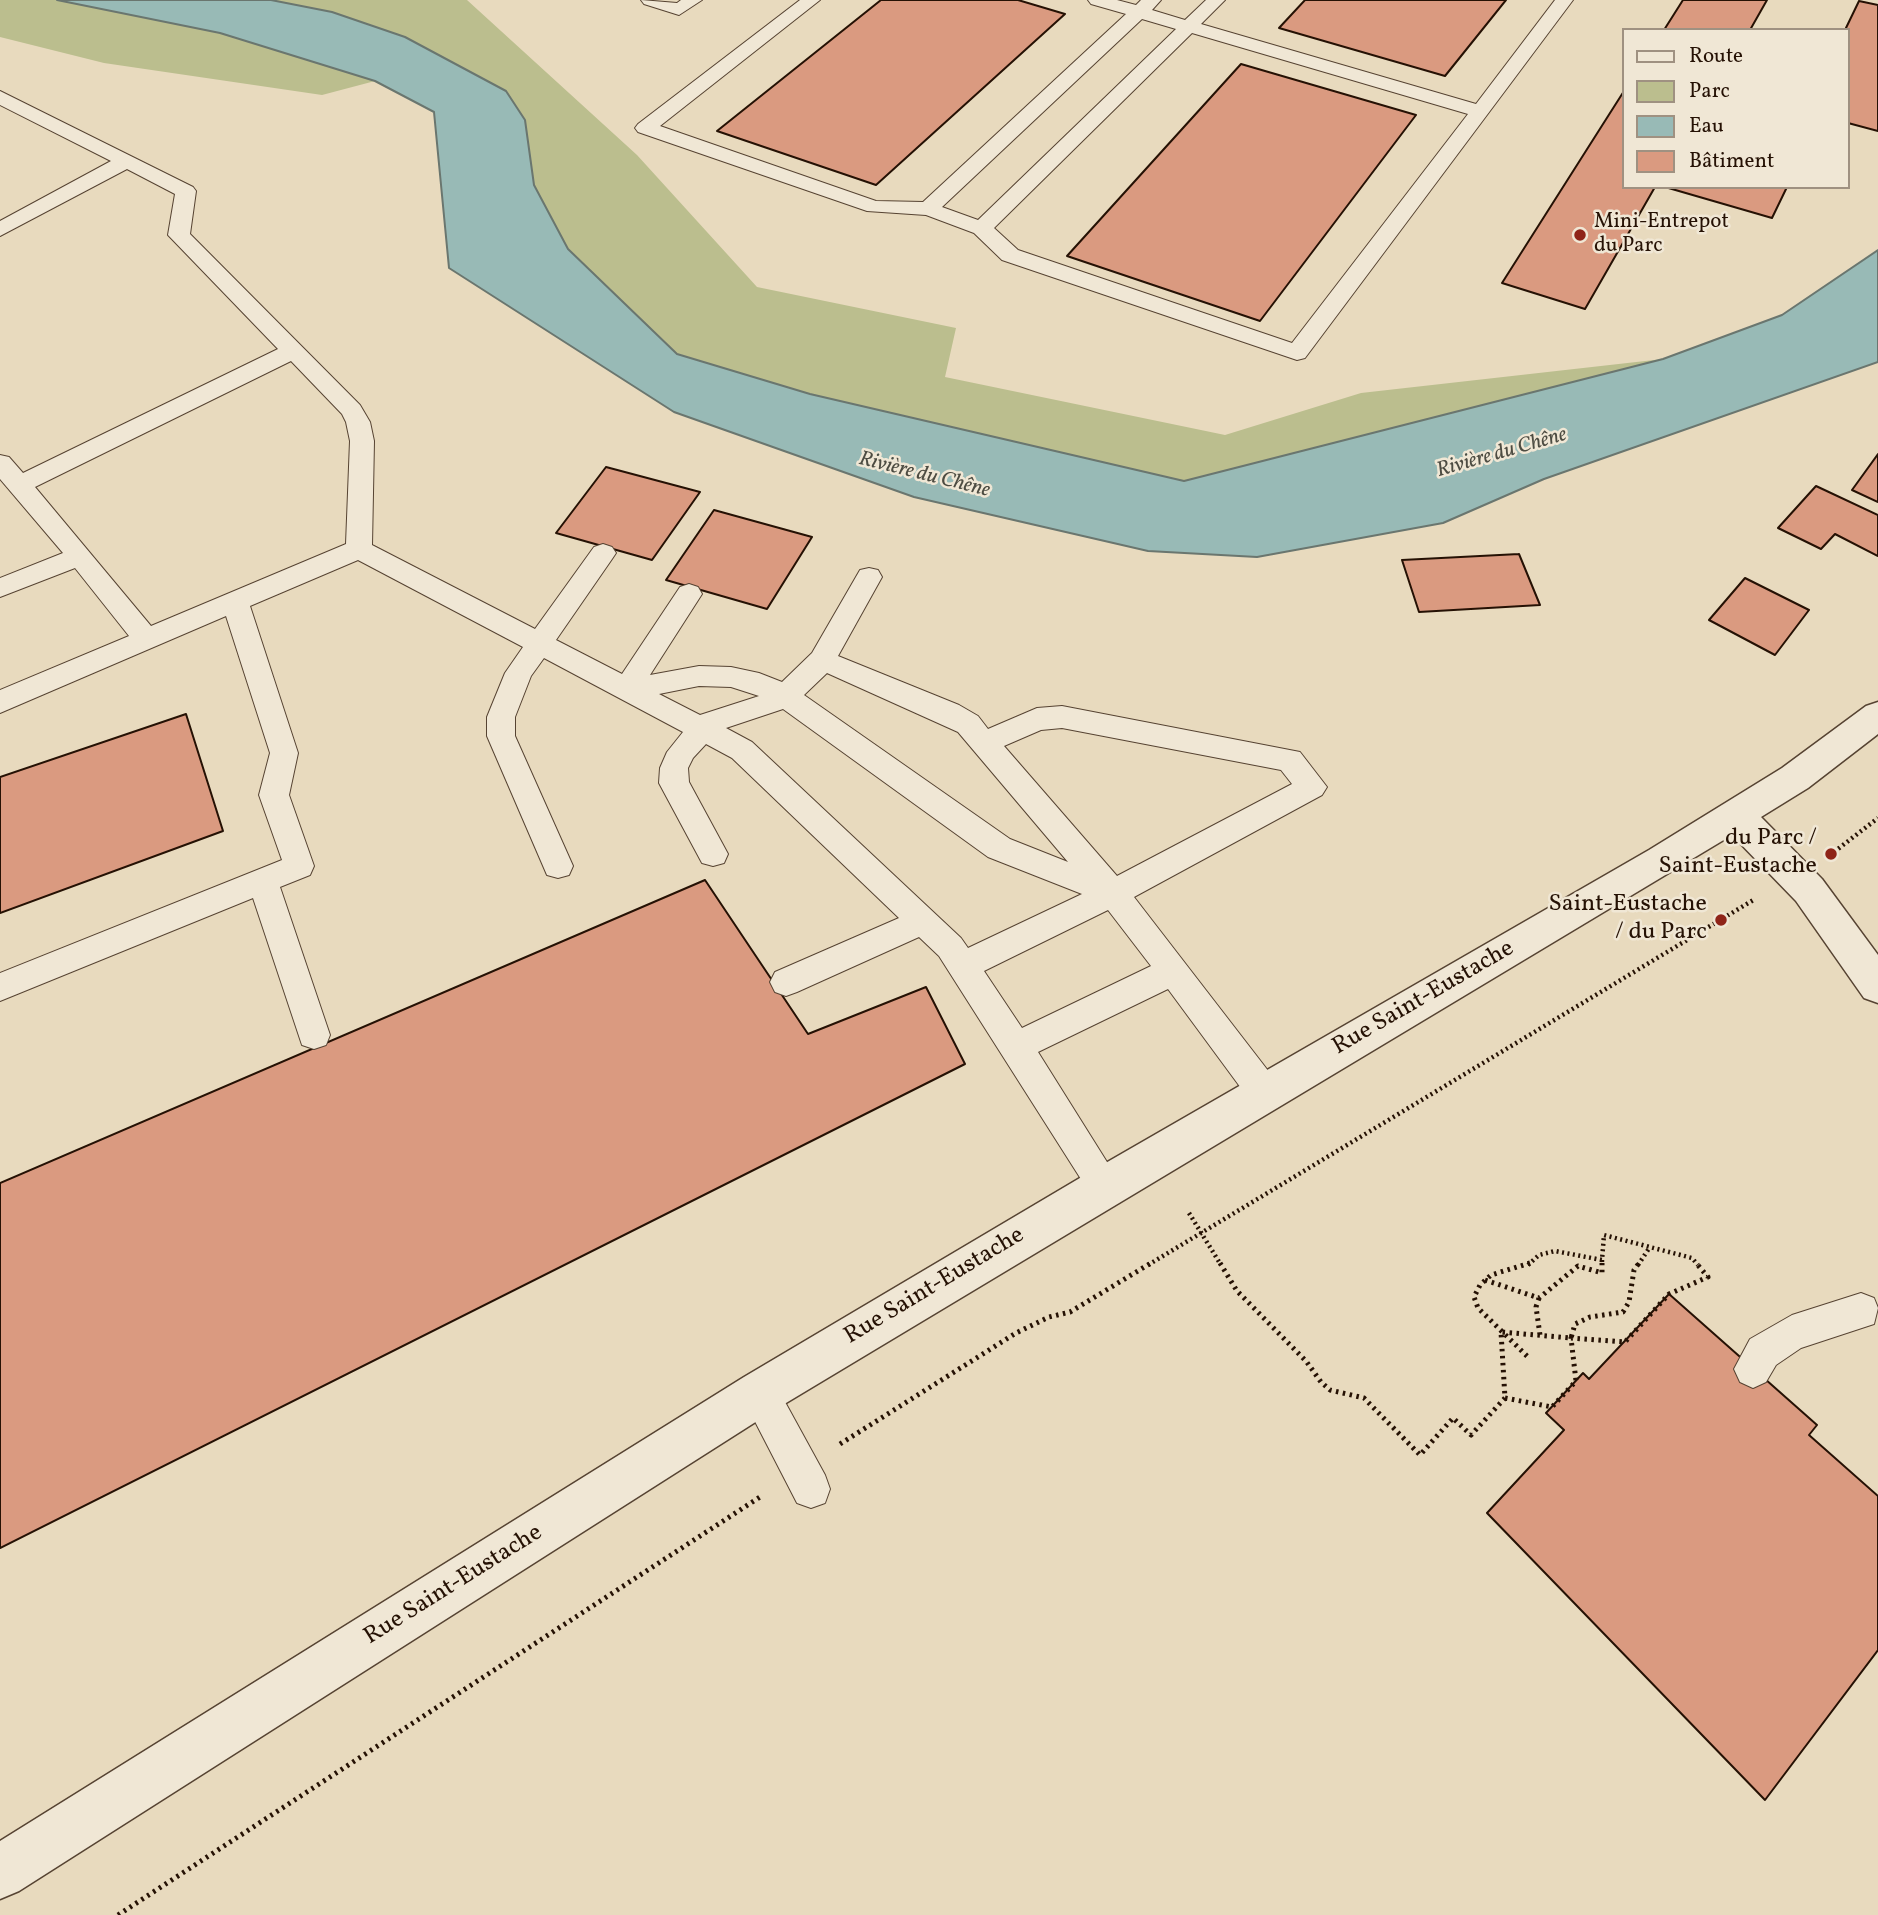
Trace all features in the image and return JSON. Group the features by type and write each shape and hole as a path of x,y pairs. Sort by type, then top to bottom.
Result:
{"street":[{"name":"Rue Saint-Eustache","path":"0,1872 760,1393 1105,1186 1735,816 1824,758 1878,715"},
{"path":"1735,816 1771,848 1809,890 1878,986"}],"lane":[{"path":"650,0 680,10 693,0"},
{"path":"811,0 645,128 874,207 928,209 982,228 1010,254 1297,353 1564,0"},
{"path":"1097,0 1145,6 1188,27 1480,111"},
{"path":"982,228 1216,0"},
{"path":"928,209 1145,6"},
{"path":"0,97 186,191 179,235 352,410 358,422 362,441 359,549"},
{"path":"0,230 128,160"},
{"path":"19,485 293,351"},
{"path":"0,463 80,556 147,640"},
{"path":"0,702 359,549"},
{"path":"359,549 742,750 950,947 1105,1186"},
{"path":"558,866 501,736 501,718 508,696 539,644 603,553"},
{"path":"0,588 80,556"},
{"path":"713,854 674,783 674,768 681,752 701,729 719,719 756,709 785,696 822,660 869,577"},
{"path":"626,690 689,594"},
{"path":"0,987 299,866 274,795 284,753 235,602"},
{"path":"822,660 949,713 968,724 1113,893 1264,1093"},
{"path":"626,690 699,676 731,677 759,683 785,696 999,848 1113,893"},
{"path":"963,966 1113,893 1312,787 1290,760 1062,717 1037,719 984,743"},
{"path":"262,881 314,1035"},
{"path":"786,982 923,921"},
{"path":"1016,1047 1173,971"},
{"path":"1753,1369 1763,1352 1792,1333 1861,1311"},
{"path":"760,1393 811,1489"}],"path":[{"path":"1831,854 1878,818"},
{"path":"837,1446 1016,1333 1049,1317 1070,1312 1721,920"},
{"path":"1189,1213 1237,1291 1306,1362 1321,1382 1330,1390 1364,1398 1420,1455 1453,1418 1471,1435 1505,1398 1501,1332"},
{"path":"1501,1332 1540,1336 1625,1342 1669,1294 1708,1277 1692,1258 1604,1235 1602,1273 1578,1266 1539,1298 1536,1307 1540,1336"},
{"path":"1505,1398 1552,1407 1576,1381 1571,1338 1575,1324 1590,1317 1623,1312 1629,1302 1634,1270 1650,1247"},
{"path":"1530,1359 1478,1308 1474,1297 1485,1280 1491,1275 1525,1267 1539,1255 1555,1251 1602,1260"},
{"path":"1485,1280 1539,1298"},
{"path":"118,1915 773,1488"}],"green space":[{"path":"0,0 57,0 220,33 375,81 322,95 104,63 0,37"},
{"path":"271,0 467,0 637,155 757,287 956,328 945,377 1225,435 1361,393 1663,359 1185,481 810,394 677,354 568,249 534,185 525,120 332,12"}],"water":[{"name":"Rivière du Chêne","path":"57,0 271,0 332,12 405,37 506,91 525,120 534,185 568,249 677,354 810,394 1184,481 1663,359 1782,315 1878,250 1878,362 1544,479 1443,523 1257,557 1148,551 914,497 674,412 449,268 434,112 375,81 220,33"}],"building":[{"path":"881,0 1018,0 1065,14 876,185 717,131"},
{"path":"1305,0 1506,0 1445,76 1279,28"},
{"path":"1683,0 1767,0 1751,28 1665,28"},
{"path":"1859,1 1878,5 1878,131 1850,124 1850,28 1846,28"},
{"path":"1241,64 1416,115 1260,321 1067,256"},
{"name":"Mini-Entrepot du Parc","path":"1622,94 1622,189 1654,189 1585,309 1502,283"},
{"name":"Mini-Entrepot du Parc","path":"1672,189 1786,189 1772,218"},
{"path":"1878,454 1878,502 1852,490"},
{"path":"606,467 700,492 652,560 556,533"},
{"path":"1816,486 1878,515 1878,556 1835,534 1821,549 1778,528"},
{"path":"714,510 812,537 767,609 666,580"},
{"path":"1519,554 1540,605 1419,612 1402,560"},
{"path":"1745,578 1809,610 1775,655 1709,620"},
{"path":"186,714 223,831 0,913 0,777"},
{"path":"705,880 808,1034 926,987 965,1064 0,1548 0,1183"},
{"path":"1669,1294 1817,1425 1809,1435 1878,1496 1878,1650 1765,1800 1487,1513 1564,1430 1546,1413 1583,1373 1589,1379"}],"place":[{"name":"Mini-Entrepot du Parc","path":"1580,235"},
{"name":"du Parc / Saint-Eustache","path":"1831,854"},
{"name":"Saint-Eustache / du Parc","path":"1721,920"}]}
